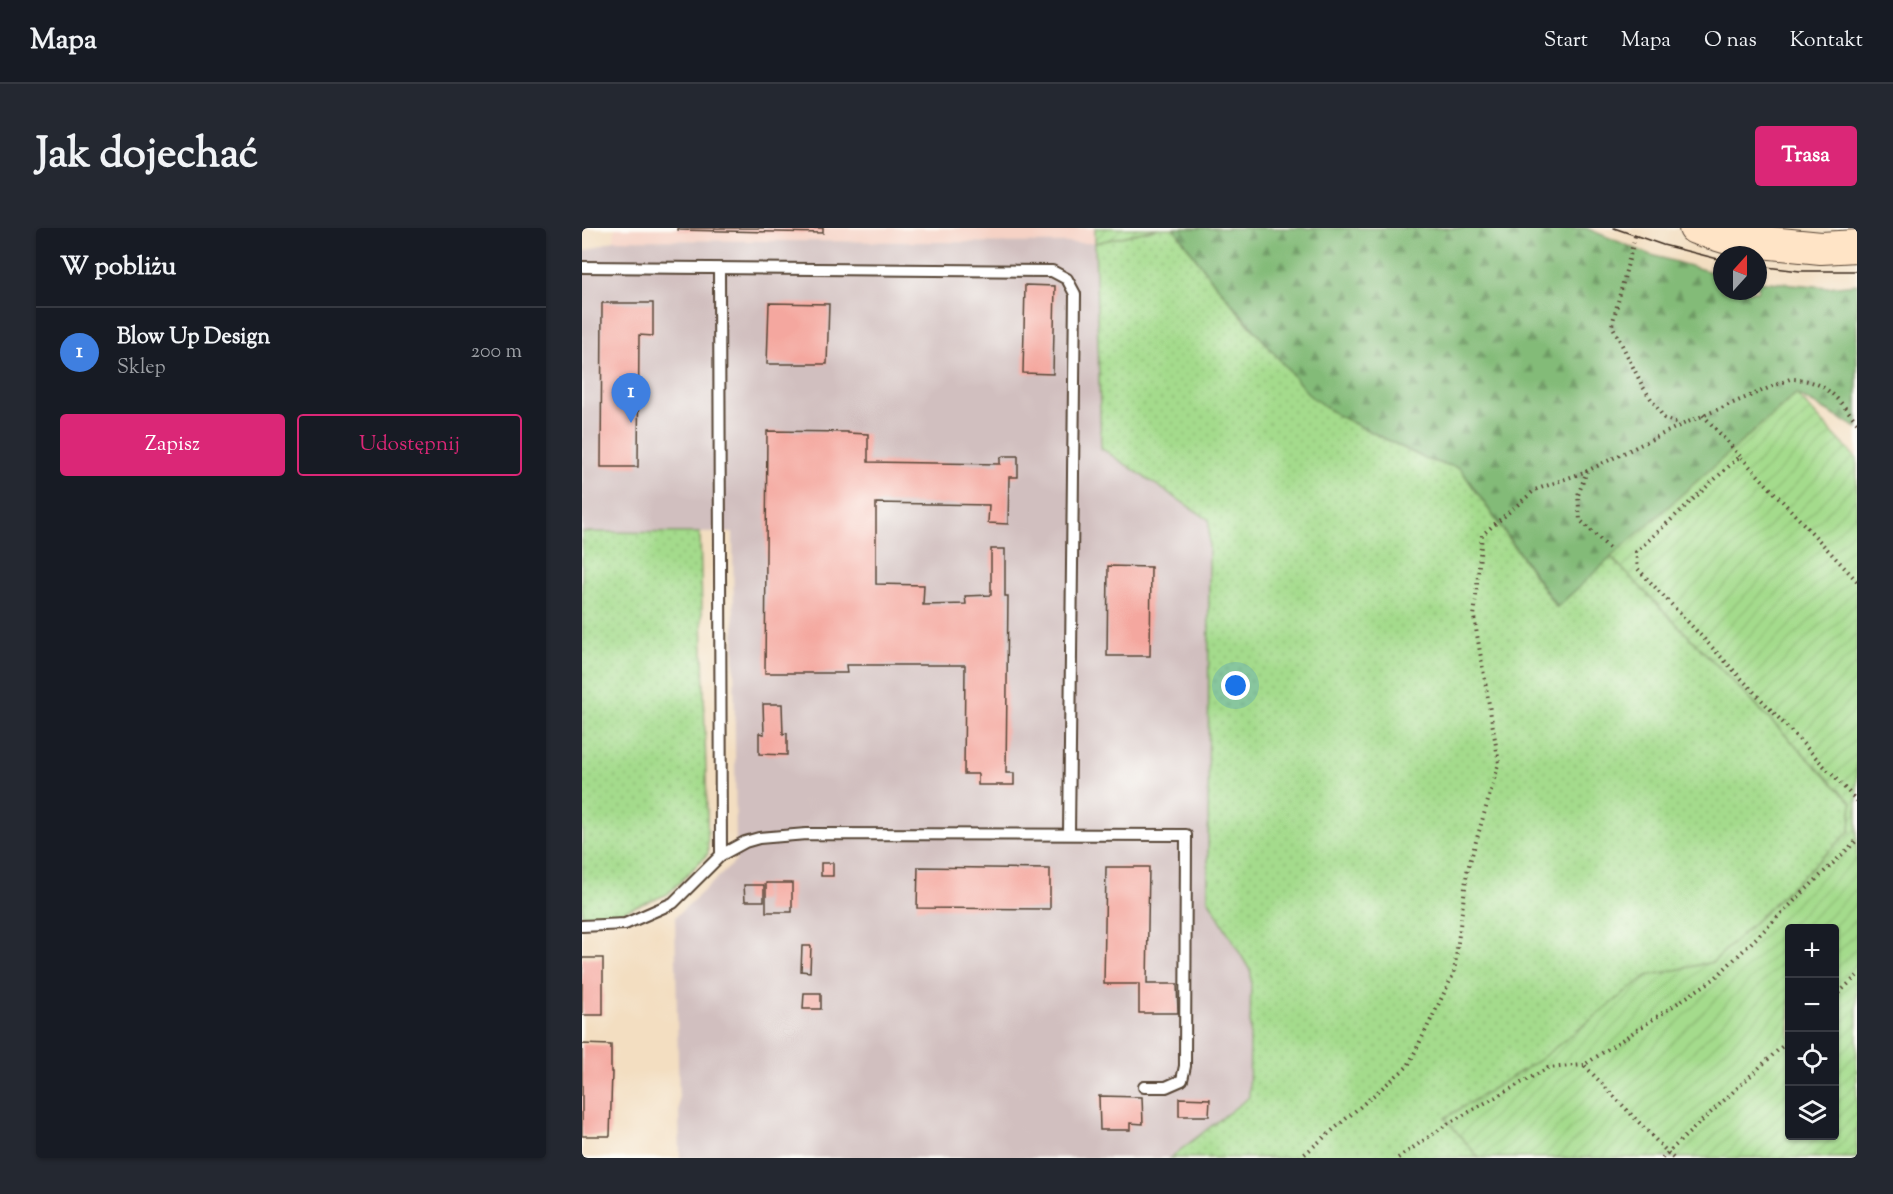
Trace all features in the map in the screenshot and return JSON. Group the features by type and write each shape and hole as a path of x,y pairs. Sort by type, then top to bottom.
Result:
{"main road":[{"path":"1695,228 1731,239 1821,248 1857,246"}],"lane":[{"path":"582,267 1052,271 1068,279 1075,294 1069,834"},
{"path":"719,268 721,855"},
{"path":"582,926 625,924 673,903 721,855 745,842 759,838 806,834 1186,835 1185,1066 1182,1080 1166,1088 1144,1087"}],"path":[{"path":"1635,236 1612,325 1643,387 1664,418 1681,425"},
{"path":"1300,1158 1408,1066 1454,973 1467,872 1499,763 1474,617 1482,535 1535,490 1587,471 1703,415 1790,379 1807,379 1832,392 1857,422"},
{"path":"1703,415 1857,581"},
{"path":"1740,456 1636,552 1638,568 1857,801"},
{"path":"1587,471 1578,495 1580,520 1608,548"},
{"path":"1398,1158 1449,1123 1548,1068 1584,1065 1714,979 1857,840"},
{"path":"1839,992 1857,975"},
{"path":"1662,1158 1785,1044"},
{"path":"1584,1065 1673,1158"}],"shaded area":[{"path":"615,228 1095,228 1095,243 614,240"},
{"path":"614,240 1095,243 1101,448 1209,519 1208,899 1251,972 1249,1097 1170,1158 680,1158 675,917 736,861 733,533 582,532 582,252"}],"green space":[{"path":"1095,228 1159,228 1095,243"},
{"path":"1159,228 1174,228 1248,324 1337,415 1427,460 1460,468 1556,607 1611,557 1852,803 1850,831 1713,962 1647,976 1538,1061 1445,1118 1479,1158 1170,1158 1249,1097 1251,972 1208,899 1209,520 1101,448 1095,243"},
{"path":"1174,228 1586,228 1648,254 1713,272 1713,300 1767,300 1767,282 1827,287 1857,284 1857,428 1796,394 1557,607 1460,468 1428,460 1337,415 1310,396 1209,276"},
{"path":"1796,394 1857,459 1857,1158 1479,1158 1445,1118 1538,1061 1647,976 1713,962 1850,831 1852,803 1611,557"},
{"path":"582,532 700,533 708,854 668,894 616,914 582,916"}],"building":[{"path":"678,228 823,228 823,233 678,230"},
{"path":"1025,285 1055,286 1053,374 1023,373"},
{"path":"602,303 653,303 653,336 639,335 638,467 601,467"},
{"path":"769,303 829,304 827,364 767,364"},
{"path":"767,431 868,434 868,462 1000,464 1003,456 1018,456 1018,477 1009,477 1008,524 988,523 989,505 876,503 876,584 924,585 923,605 966,604 965,596 991,595 991,549 1005,549 1005,596 1008,596 1006,773 1014,773 1014,785 978,785 978,774 964,774 965,665 846,665 847,673 765,673"},
{"path":"1108,566 1151,567 1150,656 1107,656"},
{"path":"763,704 782,704 783,734 787,733 787,755 759,754 759,733 764,734"},
{"path":"821,863 833,863 833,876 821,876"},
{"path":"918,867 1050,869 1050,909 917,908"},
{"path":"1106,867 1149,867 1147,984 1177,984 1178,1013 1139,1013 1139,984 1104,984"},
{"path":"766,883 792,883 792,912 766,912"},
{"path":"744,885 764,885 764,901 745,901"},
{"path":"802,946 811,946 810,972 801,971"},
{"path":"582,958 603,958 603,1015 582,1015"},
{"path":"804,993 821,993 821,1009 803,1009"},
{"path":"582,1044 611,1045 610,1136 582,1136"},
{"path":"1099,1096 1142,1097 1143,1124 1130,1123 1130,1130 1100,1130"},
{"path":"1179,1098 1210,1099 1209,1116 1179,1116"}],"tram line":[{"path":"1614,228 1663,245 1713,258"},
{"path":"1767,267 1800,271 1857,271"}],"place":[{"name":"Blow Up Design","path":"631,423"}]}
